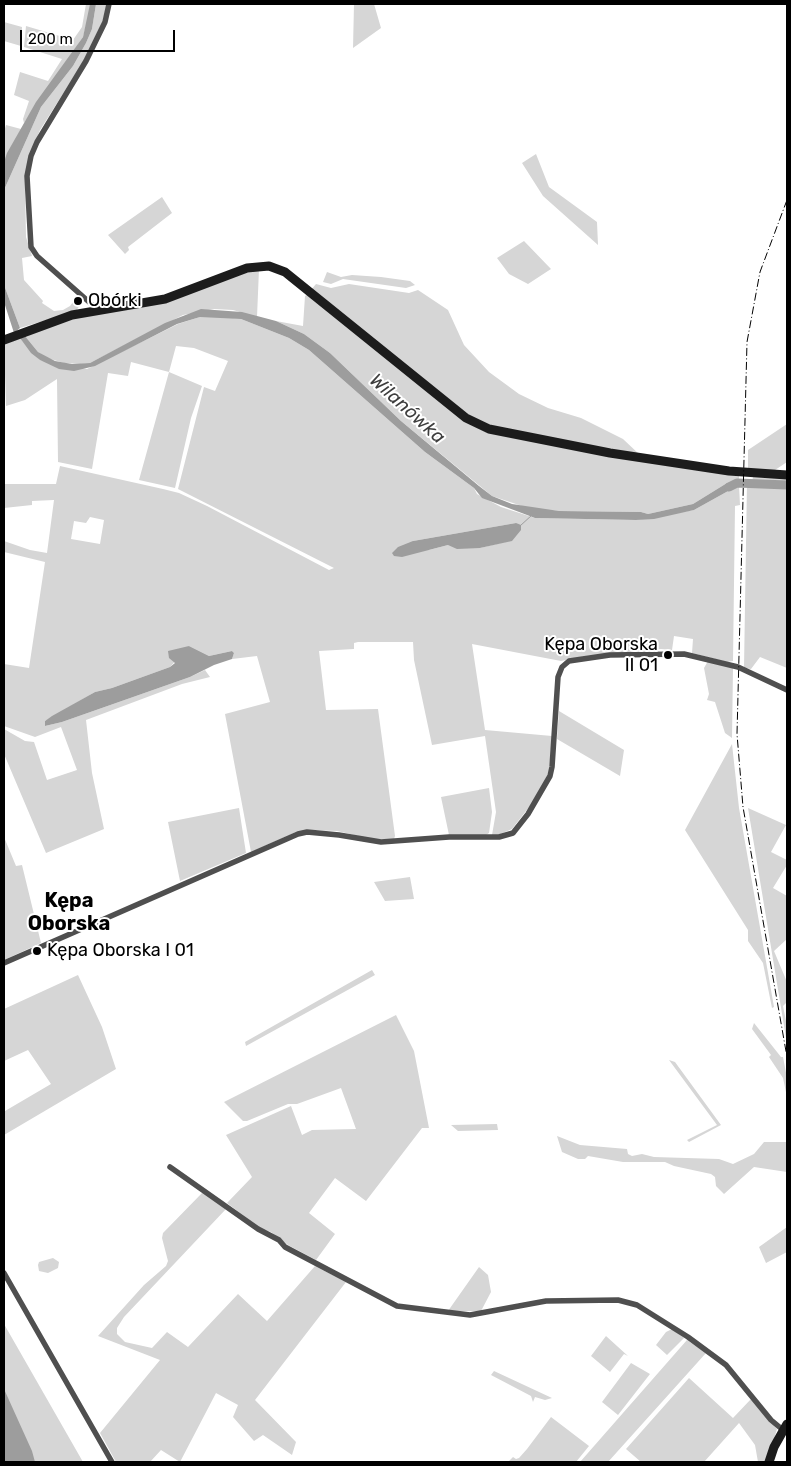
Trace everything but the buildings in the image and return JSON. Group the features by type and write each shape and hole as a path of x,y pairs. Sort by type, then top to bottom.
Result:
{"street":[{"path":"97,309 37,256 31,247 27,176 31,156 37,142 86,61 105,22 109,4"},
{"path":"7,339 66,317 97,309 165,299 247,268 269,266 285,272 466,418 488,429 610,453 729,471 787,475"},
{"path":"4,963 298,834 307,832 339,835 381,842 449,837 499,838 513,833 528,814 550,776 558,677 562,667 569,661 610,655 684,654 738,668 787,690"},
{"path":"170,1167 258,1229 279,1240 285,1247 398,1306 470,1315 546,1301 618,1300 637,1305 688,1336 726,1365 771,1420 785,1427 774,1447 769,1462"},
{"path":"4,1273 112,1462"}],"shaded area":[{"path":"86,4 90,4 90,10 83,37 24,123 23,119 29,101 14,95 20,72 48,81 62,59 24,47 26,26 73,40 82,27"},
{"path":"90,4 96,4 92,29 86,43 73,66 41,107 4,190 4,162 7,153 36,102 83,37"},
{"path":"96,4 107,4 103,20 83,62 40,130 31,152 25,178 26,237 32,256 22,258 24,280 43,301 42,303 54,311 63,310 70,306 79,294 83,299 76,311 20,328 4,285 4,190 41,107 73,66 86,43 92,29"},
{"path":"354,4 374,4 381,28 353,48"},
{"path":"4,22 22,27 21,46 4,41"},
{"path":"6,125 21,129 4,162 4,132"},
{"path":"536,154 549,187 597,222 598,245 543,196 522,163"},
{"path":"162,197 172,213 128,247 129,250 125,254 108,235"},
{"path":"524,241 551,269 528,284 509,274 497,258"},
{"path":"259,269 257,317 233,310 214,309 183,315 90,363 80,364 64,363 47,358 38,352 25,336 68,319 114,309"},
{"path":"327,272 341,277 352,275 410,281 415,285 406,288 343,279 331,284 323,282"},
{"path":"316,284 331,288 349,284 409,293 418,290 448,310 464,345 489,372 519,394 548,408 581,418 623,439 640,455 492,427 477,421 311,290"},
{"path":"4,285 20,328 14,333 4,302"},
{"path":"308,294 479,429 488,433 739,475 739,481 727,483 693,504 648,514 641,512 531,509 492,496 401,421 330,353 304,334 276,321 303,326 305,296"},
{"path":"201,309 242,312 276,321 304,334 330,353 401,421 479,486 492,496 512,504 559,511 641,512 648,514 693,504 727,483 739,481 739,485 694,510 654,519 535,518 482,498 474,488 425,452 309,350 289,338 241,319 200,317 177,324 95,366 74,371 59,369 40,360 31,353 20,338 25,336 38,352 55,361 72,364 90,363 165,323"},
{"path":"206,315 241,319 289,338 309,350 425,452 474,488 477,494 501,507 535,518 636,520 694,510 739,485 740,505 735,506 733,661 727,662 692,653 693,639 674,636 672,650 661,649 586,656 561,661 472,644 485,730 552,736 549,771 540,793 512,829 498,835 492,835 496,812 485,736 432,745 414,660 413,642 358,642 354,643 354,649 319,651 326,710 378,709 394,839 372,839 337,831 308,830 296,832 251,852 225,714 270,702 257,656 232,659 234,653 232,651 209,656 189,646 170,667 112,688 95,692 45,721 45,726 62,722 205,670 210,677 182,684 86,720 92,773 104,829 46,853 4,754 4,729 25,741 34,742 47,780 77,770 61,727 35,737 4,726 4,664 29,668 45,562 4,552 4,541 30,550 47,553 54,500 32,501 32,505 4,508 4,484 56,484 60,466 179,493 329,570 334,568 178,489 204,387 215,391 228,361 194,348 176,346 169,372 131,362 128,376 108,373 92,469 58,462 57,379 25,400 6,406 4,343 20,338 40,360 87,369 178,324","holes":["90,517 104,520 100,544 71,539 74,521 86,523","516,523 509,541 480,548 448,545 429,550 413,541"]},
{"path":"169,372 202,386 191,418 175,488 139,480"},
{"path":"787,424 787,462 772,472 748,471 748,450"},
{"path":"753,477 787,478 787,668 760,657 751,669 744,668 747,482 752,482"},
{"path":"516,523 521,525 521,530 512,541 480,548 457,549 448,545 402,557 394,556 392,553 398,547 413,541"},
{"path":"189,646 209,656 232,651 234,653 232,659 214,665 190,677 62,722 45,726 45,721 52,716 95,692 112,688 170,667 175,663 169,658 168,651"},
{"path":"708,661 733,668 732,738 725,733 715,702 707,700 709,694 704,668"},
{"path":"559,711 624,750 620,776 557,739"},
{"path":"732,744 739,808 774,1007 772,1008 763,963 748,941 748,930 685,830"},
{"path":"489,788 492,812 489,833 486,835 449,835 441,797"},
{"path":"239,808 246,853 180,881 168,822"},
{"path":"748,808 786,825 771,852 787,860 787,865 773,888 787,896 787,939 774,951 787,982 787,1002 783,1006 787,1026 787,1044"},
{"path":"4,837 16,866 22,865 41,943 4,960"},
{"path":"410,877 414,899 385,901 374,882"},
{"path":"372,970 375,975 246,1046 245,1042"},
{"path":"78,975 102,1027 116,1069 4,1135 4,1109 5,1111 51,1084 28,1050 4,1061 4,1009"},
{"path":"396,1015 414,1051 429,1128 422,1128 366,1201 335,1178 309,1213 335,1234 316,1260 288,1245 271,1232 261,1229 227,1203 252,1177 226,1135 291,1106 302,1135 312,1130 356,1129 341,1088 297,1104 288,1104 247,1121 243,1121 224,1102"},
{"path":"754,1023 781,1057 783,1057 787,1078 787,1097 783,1078 769,1057 771,1055 752,1029"},
{"path":"669,1060 675,1062 721,1125 689,1142 687,1140 717,1125"},
{"path":"497,1124 498,1130 458,1131 451,1125"},
{"path":"557,1136 580,1145 627,1149 628,1154 632,1156 642,1154 654,1157 719,1159 733,1164 754,1154 764,1142 787,1142 787,1172 754,1167 724,1194 716,1186 715,1177 711,1174 674,1166 665,1162 623,1162 588,1156 585,1159 578,1159 562,1152"},
{"path":"203,1192 226,1209 124,1317 117,1328 117,1334 125,1342 152,1348 167,1332 188,1347 238,1294 267,1321 315,1266 346,1282 255,1400 296,1442 292,1455 263,1435 254,1441 233,1417 238,1405 216,1393 180,1462 161,1450 150,1462 116,1462 100,1433 160,1360 98,1336 144,1285 166,1266 168,1261 162,1238 163,1233"},
{"path":"787,1227 787,1252 766,1263 759,1247"},
{"path":"53,1258 59,1262 58,1268 48,1273 39,1271 39,1262"},
{"path":"479,1267 488,1275 491,1292 481,1311 448,1311"},
{"path":"4,1324 83,1462 4,1462"},
{"path":"672,1329 684,1338 667,1355 656,1345 666,1332"},
{"path":"606,1336 628,1356 624,1354 610,1372 591,1356"},
{"path":"687,1340 706,1353 608,1462 580,1462"},
{"path":"631,1363 650,1374 618,1415 602,1402"},
{"path":"494,1371 552,1398 545,1400 535,1397 533,1402 531,1396 491,1375"},
{"path":"689,1378 733,1418 751,1399 777,1429 767,1462 758,1462 755,1445 739,1423 704,1462 641,1462 626,1449"},
{"path":"4,1389 32,1451 35,1462 4,1462"},
{"path":"551,1417 589,1446 576,1462 508,1462 513,1457 519,1458"}],"waterway":[{"name":"Wilanówka","path":"729,487 737,483 787,485"},
{"path":"520,526 532,515"}],"railway":[{"path":"787,200 760,272 747,342 737,734 743,807 787,1057"}],"place":[{"name":"Obórki","path":"78,301"},
{"name":"Kępa Oborska II 01","path":"668,655"},
{"name":"Kępa Oborska I 01","path":"37,951"}],"district":[{"name":"Kępa Oborska","path":"69,912"}]}
